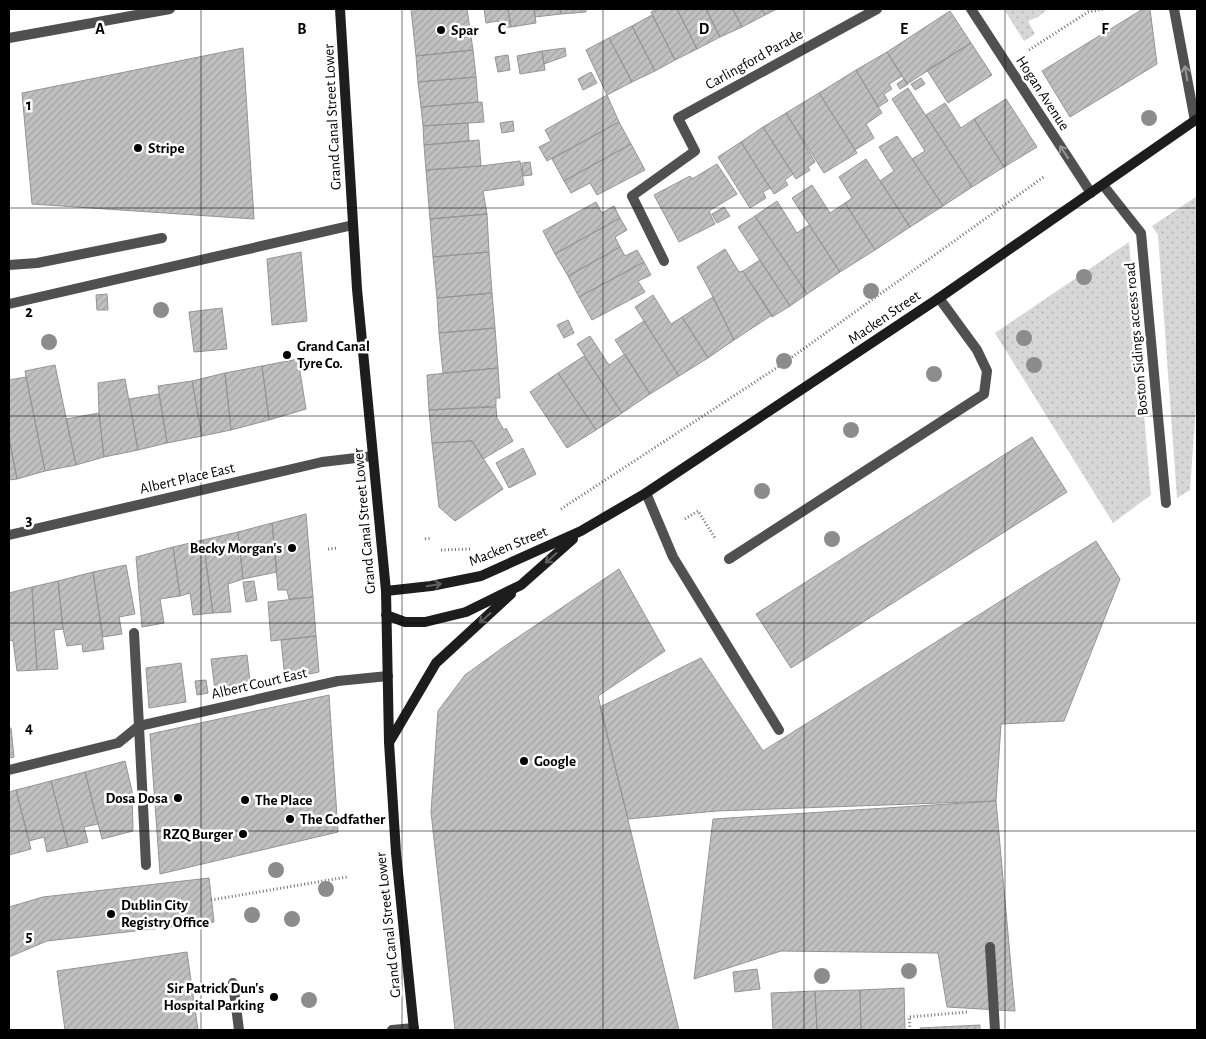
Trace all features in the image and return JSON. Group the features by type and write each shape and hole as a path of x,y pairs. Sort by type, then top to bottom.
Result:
{"street":[{"path":"9,38 170,9"},
{"name":"Grand Canal Street Lower","path":"340,9 357,289 386,591 389,742 396,853 414,1029"},
{"name":"Carlingford Parade","path":"664,260 632,196 695,151 678,118 876,9"},
{"name":"Hogan Avenue","path":"971,9 1091,193"},
{"path":"1174,9 1196,120"},
{"name":"Macken Street","path":"386,591 430,586 481,576 581,531 646,493 939,298 1196,120"},
{"name":"Boston Sidings access road","path":"1104,185 1141,234 1166,503"},
{"path":"9,304 353,225"},
{"path":"9,265 37,263 162,238"},
{"path":"729,559 984,394 987,371 977,350 939,298"},
{"name":"Albert Place East","path":"9,535 322,462 372,456"},
{"path":"646,493 672,557 779,730"},
{"name":"Macken Street","path":"386,615 406,622 432,620 466,612 521,585 581,531"},
{"path":"389,742 436,663 521,585"},
{"path":"134,634 146,865"},
{"name":"Albert Court East","path":"9,770 118,743 138,726 338,681 388,676"},
{"path":"990,948 995,1030"},
{"path":"233,983 239,1030"},
{"path":"392,1030 414,1029"}],"path":[{"path":"1007,64 1088,10 1104,9"},
{"path":"556,512 781,365 1045,176"},
{"path":"663,533 698,512 729,559"},
{"path":"425,539 432,538"},
{"path":"328,548 338,548"},
{"path":"441,550 473,549"},
{"path":"212,900 347,877"},
{"path":"910,1030 909,1017 994,1010"}],"shaded area":[{"path":"1004,9 1048,9 1038,17 1028,21 1035,34 1024,41"},
{"path":"1197,196 1197,389 1190,490 1177,498 1158,235 1152,226"},
{"path":"1129,242 1151,495 1113,523 995,333"}],"building":[{"name":"Spar","path":"411,9 467,9 473,50 416,56"},
{"path":"484,9 508,9 511,27 499,28 498,21 486,23"},
{"path":"508,9 534,9 536,23 511,27"},
{"path":"534,9 561,9 561,14 535,17"},
{"path":"561,9 586,9 586,12 561,14"},
{"path":"658,9 677,9 697,49 675,60 651,12"},
{"path":"677,9 706,9 720,37 697,49"},
{"path":"706,9 733,9 742,27 720,37"},
{"path":"733,9 762,9 765,15 742,27"},
{"path":"762,9 777,9 765,15"},
{"path":"1143,9 1150,9 1157,64 1070,117 1042,71"},
{"path":"950,11 971,43 907,84 887,52"},
{"path":"652,15 675,60 655,71 632,26"},
{"path":"632,26 655,71 632,82 609,38"},
{"path":"609,38 632,82 607,95 586,50"},
{"path":"971,43 992,75 948,103 927,70"},
{"name":"Stripe","path":"243,48 254,219 32,204 22,93"},
{"path":"565,48 566,56 544,64 542,51"},
{"path":"473,50 476,77 418,82 416,56"},
{"path":"542,51 545,70 520,74 517,56"},
{"path":"887,52 902,76 889,84 892,89 884,94 888,101 878,107 856,70"},
{"path":"508,55 510,70 498,72 495,57"},
{"path":"856,70 882,113 866,124 874,138 855,150 819,93"},
{"path":"591,72 597,83 583,90 578,79"},
{"path":"476,77 478,102 421,107 418,82"},
{"path":"921,78 925,84 915,90 911,84"},
{"path":"904,79 908,84 900,89 897,84"},
{"path":"908,88 972,187 943,206 912,159 925,151 892,99"},
{"path":"819,93 857,153 824,173 786,113"},
{"path":"607,95 619,122 547,161 539,147 551,141 545,130"},
{"path":"1006,99 1037,147 1004,167 974,119"},
{"path":"482,102 484,122 423,126 421,107"},
{"path":"945,103 961,128 974,119 1004,167 972,187 926,115"},
{"path":"786,113 815,162 808,167 810,170 796,179 763,127"},
{"path":"513,121 514,131 502,133 500,123"},
{"path":"619,122 631,144 564,181 552,159"},
{"path":"468,123 469,141 424,145 423,126"},
{"path":"763,127 793,174 785,180 788,185 774,194 741,142"},
{"path":"897,136 943,206 910,227 880,181 894,171 879,147"},
{"path":"479,140 481,166 426,170 424,145"},
{"path":"741,142 770,188 763,192 766,198 750,208 718,157"},
{"path":"631,144 645,170 597,195 590,183 571,193 564,181"},
{"path":"866,159 910,227 875,250 845,203 852,198 839,177"},
{"path":"520,161 524,185 483,191 487,214 430,219 426,170"},
{"path":"530,162 532,175 523,176 522,163"},
{"path":"717,164 737,194 709,211 715,224 679,242 654,195 690,176 692,179"},
{"path":"812,185 830,213 845,203 875,250 840,272 792,198"},
{"path":"777,201 797,233 809,225 840,272 807,294 755,216"},
{"path":"596,202 602,213 614,206 620,218 555,254 543,231"},
{"path":"724,207 730,216 717,223 712,214"},
{"path":"487,214 489,252 433,257 430,219"},
{"path":"755,216 807,294 790,306 738,227"},
{"path":"620,218 627,230 615,237 620,247 568,276 555,254"},
{"path":"620,247 625,256 637,250 644,262 579,297 568,276"},
{"path":"725,249 739,272 743,271 772,315 734,340 697,267"},
{"path":"301,252 307,321 272,325 267,259"},
{"path":"489,252 492,293 437,298 433,257"},
{"path":"760,260 790,306 772,317 743,271"},
{"path":"644,262 651,275 638,281 645,292 592,320 579,297"},
{"path":"492,293 495,328 439,333 437,298"},
{"path":"107,294 108,310 97,310 96,295"},
{"path":"653,295 671,324 682,317 708,358 679,376 635,307"},
{"path":"713,297 734,340 708,358 682,317"},
{"path":"222,308 227,349 194,352 189,312"},
{"path":"568,320 574,333 564,338 557,325"},
{"path":"644,321 679,376 650,394 615,340"},
{"path":"495,328 498,368 443,373 439,333"},
{"path":"590,336 609,365 625,354 650,394 622,413 577,344"},
{"path":"584,356 622,413 596,430 558,373"},
{"path":"298,359 306,409 269,420 262,366"},
{"path":"55,365 76,465 45,471 25,371"},
{"path":"262,366 269,420 231,430 225,373"},
{"path":"498,368 500,398 496,398 496,406 429,410 427,375"},
{"path":"225,373 231,430 202,436 192,381"},
{"path":"558,373 596,430 567,448 530,392"},
{"path":"26,377 45,471 17,479 9,438 9,380"},
{"path":"125,379 138,450 104,457 98,383"},
{"path":"192,381 202,436 167,443 158,386"},
{"path":"159,394 167,443 138,450 129,399"},
{"path":"496,407 497,418 504,430 506,428 513,441 483,459 472,441 432,443 429,410"},
{"path":"99,413 104,457 76,465 66,419"},
{"path":"1032,437 1067,492 791,668 756,614"},
{"path":"9,438 17,479 9,480"},
{"path":"472,441 503,489 455,521 439,507 432,443"},
{"path":"523,448 536,474 509,488 496,463"},
{"name":"Becky Morgan's","path":"306,514 313,597 289,599 287,590 278,590 272,523"},
{"path":"272,523 277,572 243,579 238,532"},
{"path":"238,532 243,579 228,584 231,612 213,613 203,540"},
{"path":"203,540 213,613 193,615 190,593 180,596 173,547"},
{"path":"1096,541 1120,579 1064,721 1001,724 996,801 717,811 628,819 600,707 701,658 763,751"},
{"path":"173,547 180,596 160,599 164,623 142,627 136,557"},
{"path":"126,565 135,614 119,617 122,634 103,637 93,572"},
{"name":"Google","path":"619,569 665,651 598,696 679,1030 455,1030 431,812 438,711 465,675"},
{"path":"93,572 104,649 83,652 82,644 67,646 63,629 58,581"},
{"path":"58,581 63,629 54,630 58,669 37,670 32,587"},
{"path":"254,581 257,600 246,602 243,582"},
{"path":"32,587 37,670 17,671 13,641 9,640 9,593"},
{"path":"313,597 316,636 271,641 268,602"},
{"path":"316,636 319,672 285,679 281,640"},
{"path":"247,655 251,689 216,698 211,659"},
{"path":"181,663 186,702 149,708 146,668"},
{"path":"206,680 208,693 197,695 195,681"},
{"name":"The Place","path":"329,695 338,832 160,874 150,734"},
{"path":"9,728 11,728 14,757 9,758"},
{"path":"125,761 132,791 133,831 102,839 85,772"},
{"path":"85,772 98,824 84,827 88,842 68,847 51,781"},
{"path":"51,781 68,847 47,852 44,837 29,841 16,790"},
{"path":"16,790 31,849 9,855 9,792"},
{"path":"996,801 1015,1011 947,1007 938,953 781,951 694,979 713,819"},
{"name":"Dublin City Registry Office","path":"209,878 214,922 47,941 9,957 9,907 43,897"},
{"path":"187,952 198,1030 65,1030 57,971"},
{"path":"757,969 760,989 735,992 733,972"},
{"path":"904,988 905,1030 861,1030 860,990"},
{"path":"860,990 861,1030 817,1030 815,991"},
{"path":"815,991 817,1030 773,1030 771,993"},
{"path":"980,1025 980,1030 920,1030 920,1028"}],"place":[{"name":"Spar","path":"441,30"},
{"name":"Stripe","path":"138,148"},
{"name":"Grand Canal Tyre Co.","path":"287,355"},
{"name":"Becky Morgan's","path":"292,548"},
{"name":"Google","path":"524,761"},
{"name":"Dosa Dosa","path":"178,798"},
{"name":"The Place","path":"245,800"},
{"name":"The Codfather","path":"290,819"},
{"name":"RZQ Burger","path":"243,834"},
{"name":"Dublin City Registry Office","path":"111,914"},
{"name":"Sir Patrick Dun's Hospital Parking","path":"274,997"}]}
